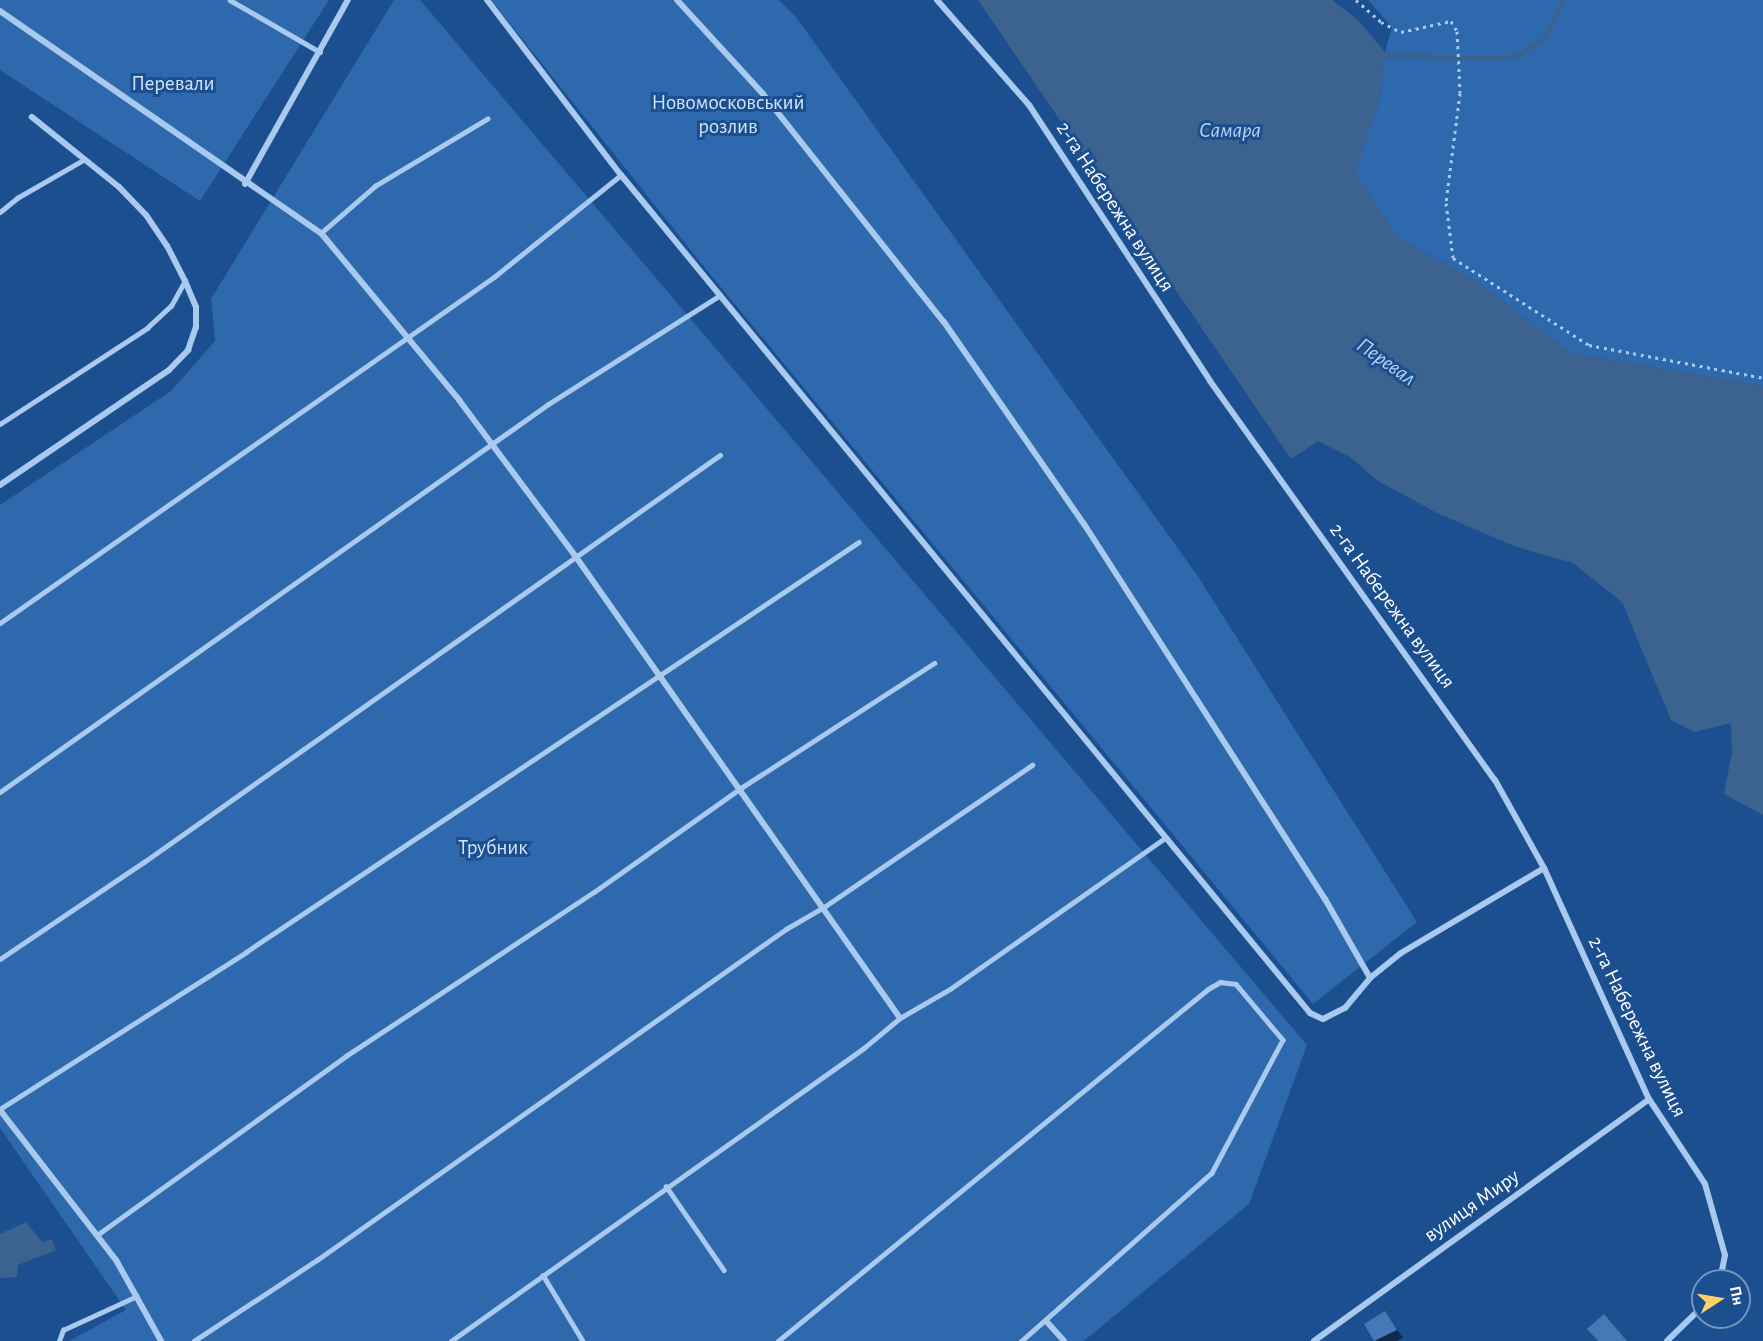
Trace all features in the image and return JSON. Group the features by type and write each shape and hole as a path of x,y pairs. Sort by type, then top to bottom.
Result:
{"street":[{"path":"245,184 348,0"},
{"path":"487,0 621,175 1285,986 1316,1018 1323,1019 1345,1008 1370,978 1401,953 1544,868"},
{"path":"677,0 762,94 944,322 1093,537 1325,899 1370,978"},
{"name":"2-га Набережна вулиця","path":"937,0 1029,105 1210,381 1495,780 1544,868 1649,1099 1705,1184 1725,1255 1722,1269"},
{"path":"0,11 245,184 289,208 321,233 408,337 576,557 741,788 900,1018"},
{"path":"0,485 169,370 188,350 196,327 196,307 185,281 146,215 85,159 32,117"},
{"name":"вулиця Миру","path":"1314,1341 1649,1099"},
{"path":"0,1109 97,1234 161,1341"},
{"path":"1667,1341 1691,1317"},
{"path":"1047,1322 1064,1341"}],"lane":[{"path":"230,0 320,52"},
{"path":"321,233 375,186 487,119"},
{"path":"0,212 17,198 85,159"},
{"path":"0,623 494,277 621,175"},
{"path":"0,424 147,328 171,306 185,281"},
{"path":"0,792 493,446 547,405 720,295"},
{"path":"0,959 720,455"},
{"path":"0,1109 246,952 659,673 859,542"},
{"path":"97,1234 346,1056 594,892 741,788 934,663"},
{"path":"194,1341 317,1260 786,929 824,908 1032,765"},
{"path":"451,1341 666,1186 846,1062 900,1018 950,989 1165,838"},
{"path":"778,1341 1208,989 1220,982 1236,984 1283,1040 1212,1173 1047,1322 1022,1341"},
{"path":"666,1186 724,1270"},
{"path":"543,1275 583,1341"},
{"path":"60,1341 63,1330 136,1296"}],"path":[{"path":"1356,0 1381,22 1401,32 1451,21 1457,31 1460,93 1446,203 1453,258 1589,345 1650,360 1763,378"}],"green space":[{"name":"Перевали","path":"0,0 329,0 200,201 0,70"},
{"name":"Трубник","path":"394,0 420,0 1307,1045 1249,1204 1084,1341 69,1341 126,1310 0,1128 0,505 171,391 215,341 211,299"},
{"name":"Новомосковський розлив","path":"491,0 779,0 796,17 1197,575 1417,922 1313,1004 705,268"},
{"path":"1368,0 1763,0 1763,386 1571,353 1473,279 1398,238 1355,173 1381,95 1385,52 1392,27"}],"water":[{"name":"Самара","path":"978,0 1332,0 1358,20 1385,52 1381,95 1356,173 1398,238 1473,279 1571,353 1763,386 1763,815 1724,794 1732,752 1731,723 1695,732 1671,720 1622,602 1573,563 1514,546 1437,513 1378,481 1350,457 1318,441 1291,459"},
{"path":"26,1222 42,1242 52,1239 56,1250 18,1265 17,1277 0,1278 0,1234"}],"building":[{"path":"1385,1311 1397,1330 1374,1341 1364,1324"},
{"path":"1604,1314 1627,1341 1598,1341 1587,1329"}],"waterway":[{"path":"1378,55 1502,58 1522,53 1546,36 1563,0"}],"water label":[{"name":"Перевал","path":"1386,362"}]}
